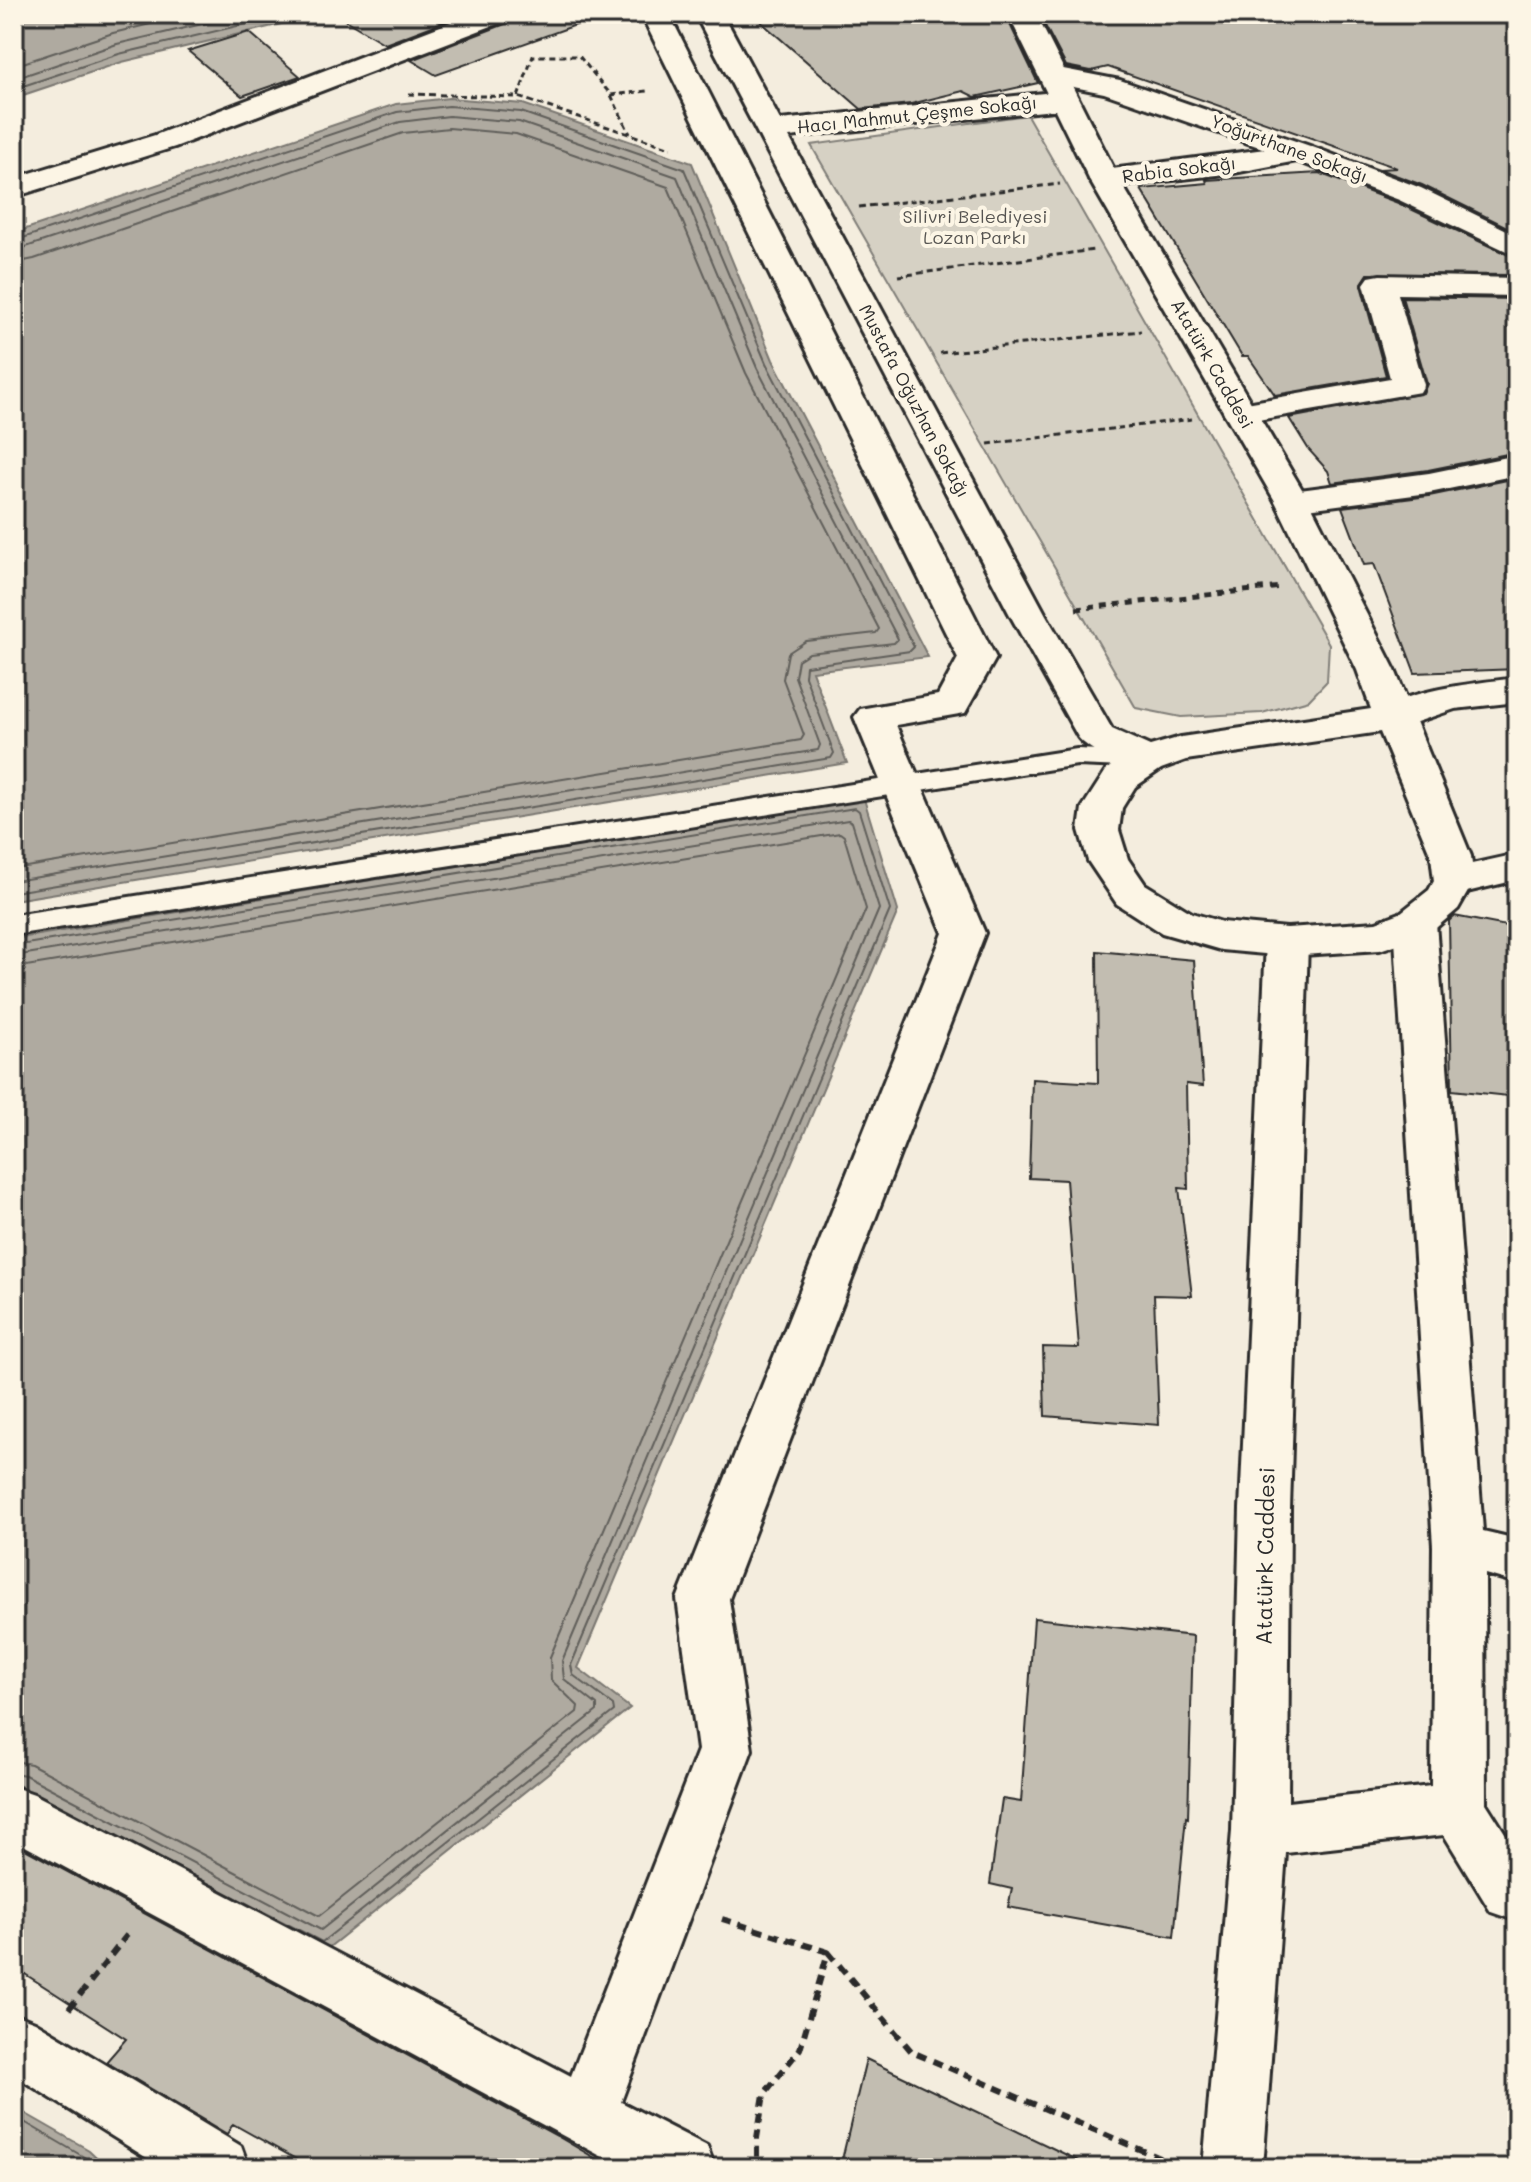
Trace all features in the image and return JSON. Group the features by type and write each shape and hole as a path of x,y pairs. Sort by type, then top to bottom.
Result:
{"street":[{"path":"14,188 165,141 497,14"},
{"path":"587,2113 725,1750 703,1599 964,933 873,717 952,705 977,658 655,14"},
{"name":"Mustafa Oğuzhan Sokağı","path":"709,14 1028,615 1097,737 1147,760"},
{"name":"Atatürk Caddesi","path":"1022,14 1104,179 1292,501 1334,581 1376,670 1451,856 1454,881"},
{"name":"Yoğurthane Sokağı","path":"1058,87 1110,86 1300,152 1410,194 1517,247"},
{"name":"Hacı Mahmut Çeşme Sokağı","path":"770,130 1058,87"},
{"name":"Rabia Sokağı","path":"1104,179 1234,164 1300,152"},
{"path":"1241,413 1408,385 1380,284 1517,287"},
{"path":"1292,501 1429,483 1517,465"},
{"path":"1517,690 1449,698 1393,718 1181,749 1147,760 1121,778 1102,808 1099,830 1108,861 1131,894 1177,923 1221,936 1287,942 1380,936 1415,923 1444,899 1454,881 1517,867"},
{"path":"1454,881 1517,894"},
{"path":"1415,923 1459,1546 1458,1808 1511,1893 1517,1895"},
{"name":"Atatürk Caddesi","path":"1233,2168 1260,1831 1265,1509 1287,942"},
{"path":"1459,1546 1517,1561"},
{"path":"1260,1831 1458,1808"},
{"path":"14,1812 587,2113 685,2168"},
{"path":"24,2048 219,2168"}],"lane":[{"path":"14,925 1077,757 1147,760"}],"path":[{"path":"518,97 533,56 579,56 611,95 630,134"},
{"path":"611,95 691,86"},
{"path":"400,95 429,92 518,97 733,170"},
{"path":"813,212 1060,184"},
{"path":"851,283 1096,250"},
{"path":"891,358 1190,326"},
{"path":"940,450 1241,413"},
{"path":"1028,615 1334,581"},
{"path":"24,2048 162,1890"},
{"path":"667,1902 828,1952 912,2052 1185,2168"},
{"path":"757,2168 757,2138 764,2094 800,2049 828,1952"}],"green space":[{"name":"Silivri Belediyesi Lozan Parkı","path":"1027,115 1329,644 1327,681 1309,700 1262,713 1181,717 1136,708 811,145"}],"water":[{"path":"14,14 323,14 122,62 14,98"},
{"path":"449,98 523,104 692,163 773,360 928,657 812,671 847,763 14,900 14,233 396,104"},
{"path":"864,799 898,911 578,1668 630,1708 323,1952 14,1789 14,939"},
{"path":"14,2107 89,2150 108,2168 14,2168"}],"building":[{"path":"335,14 464,14 385,44"},
{"path":"514,14 586,14 587,21 436,75 411,60 508,23"},
{"path":"752,14 1005,14 1038,83 975,97 963,91 911,104 861,109"},
{"path":"1039,14 1517,14 1517,232 1422,185 1379,169 1397,168 1108,67 1091,71 1066,66"},
{"path":"249,32 300,76 242,96 188,51"},
{"path":"1319,173 1398,203 1517,259 1517,275 1368,274 1361,285 1386,376 1275,395 1248,356 1242,356 1141,189 1207,183 1206,180"},
{"path":"1402,297 1517,299 1517,452 1428,470 1332,483 1328,471 1309,450 1289,418 1423,393 1427,384"},
{"path":"1517,478 1517,669 1415,673 1374,564 1364,565 1342,507 1429,496"},
{"path":"1454,916 1517,928 1517,1097 1452,1090 1449,921"},
{"path":"1097,951 1194,960 1203,1086 1186,1084 1188,1189 1179,1188 1192,1296 1154,1295 1159,1425 1045,1416 1043,1347 1079,1348 1066,1180 1029,1178 1032,1079 1098,1083"},
{"path":"1034,1618 1193,1636 1188,1818 1174,1937 1008,1907 1012,1889 990,1884 1002,1799 1021,1802"},
{"path":"14,1843 612,2168 312,2168 233,2124 227,2134 106,2062 126,2039 14,1967"},
{"path":"866,2059 1094,2168 840,2168"}]}
